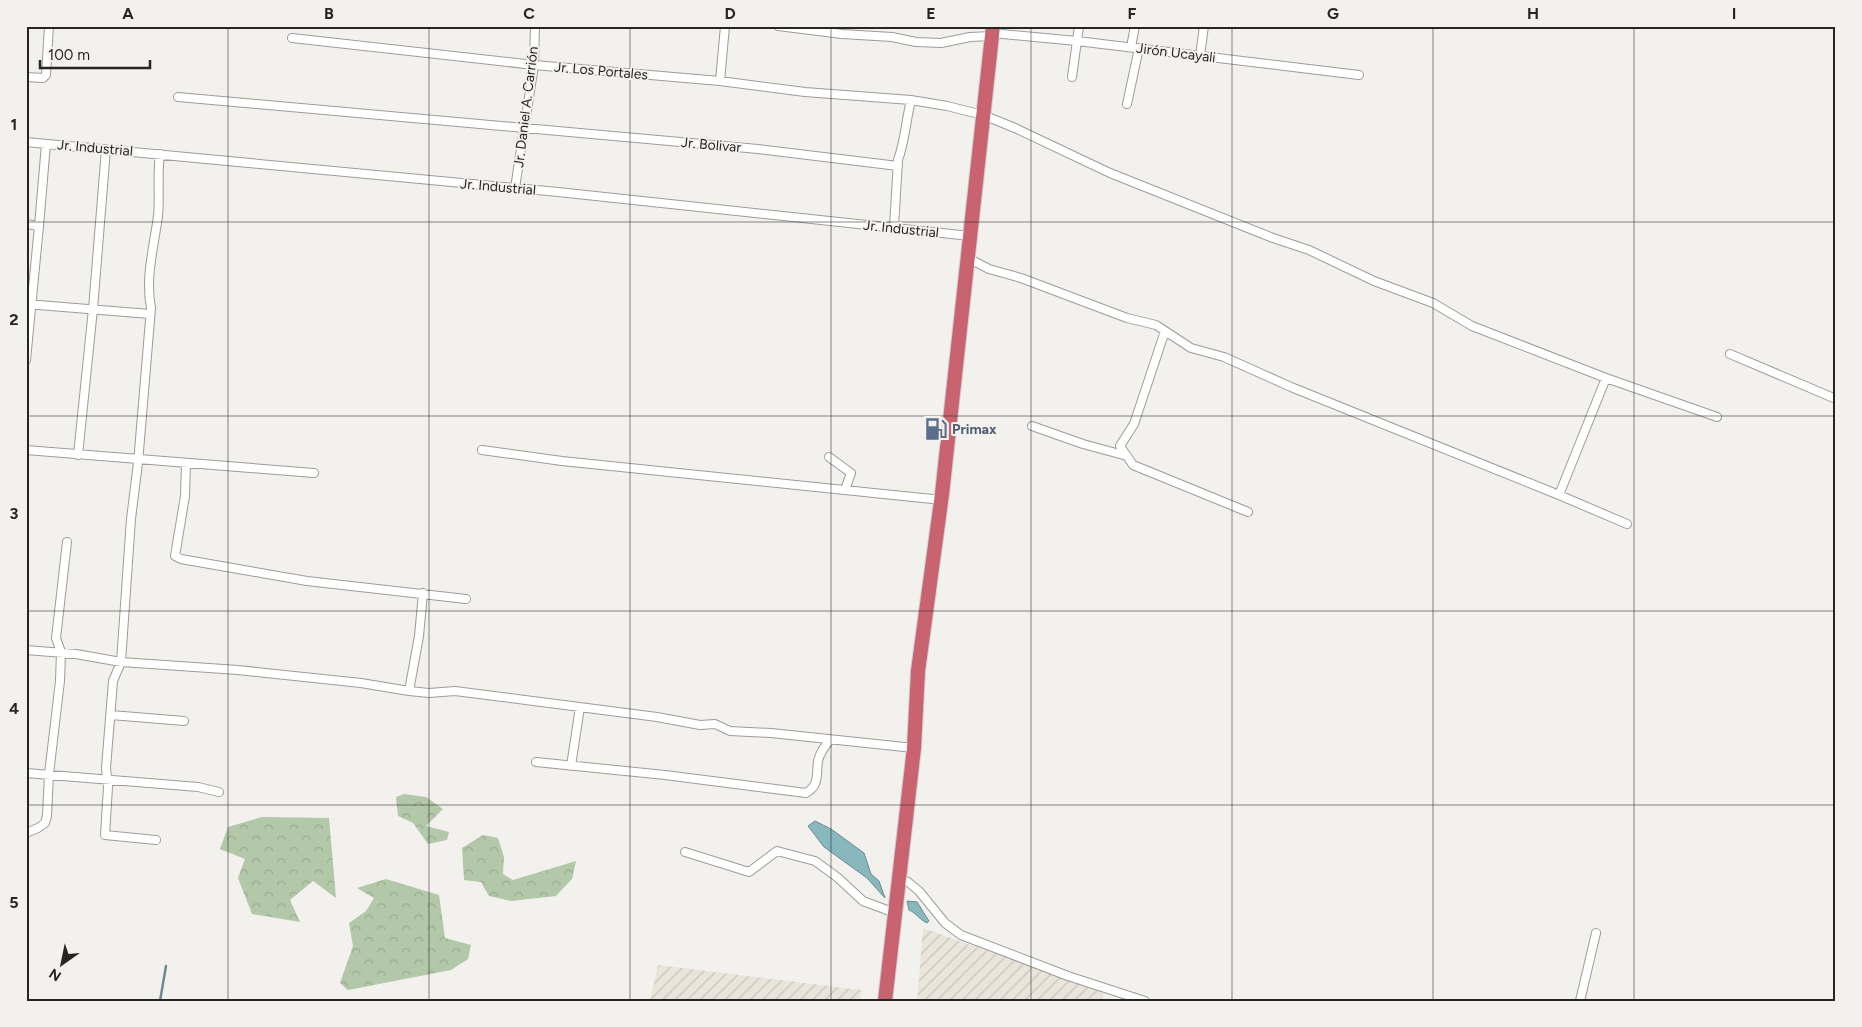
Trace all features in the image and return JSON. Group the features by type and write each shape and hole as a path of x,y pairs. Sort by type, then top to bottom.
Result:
{"highway":[{"path":"885,1001 914,748 919,657 942,500 992,32"}],"street":[{"path":"26,77 43,78 46,75 50,26"},
{"name":"Jr. Daniel A. Carrión","path":"516,188 534,65 535,26"},
{"path":"720,81 725,26"},
{"name":"Jirón Ucayali","path":"778,26 842,34 892,37 916,42 941,42 992,32 1359,75"},
{"path":"1072,77 1079,26"},
{"path":"1127,104 1135,48 1135,26"},
{"path":"1200,56 1204,26"},
{"name":"Jr. Los Portales","path":"292,38 534,65 720,81 805,92 911,100 947,106 982,115 1015,128 1110,173 1255,231 1309,250 1374,281 1433,303 1472,326 1606,378 1717,417"},
{"name":"Jr. Bolivar","path":"178,97 758,149 898,166"},
{"path":"894,227 898,166 911,100"},
{"name":"Jr. Industrial","path":"26,142 516,188 970,236"},
{"path":"26,360 29,304 39,226 46,144"},
{"path":"78,455 93,309 106,149"},
{"path":"156,840 105,835 106,768 113,682 122,662 131,520 150,314 148,295 154,235 158,216 157,173 160,154"},
{"path":"26,224 39,226"},
{"path":"968,258 990,269 1021,278 1127,318 1156,324 1191,348 1224,357 1418,439 1559,494 1628,524"},
{"path":"29,304 150,314"},
{"path":"1165,331 1134,424 1120,446 1133,465 1248,512"},
{"path":"1730,354 1836,399"},
{"path":"1559,494 1606,378"},
{"path":"1032,426 1083,444 1127,456"},
{"path":"26,450 314,473"},
{"path":"482,450 562,461 942,500"},
{"path":"829,457 853,473 845,490"},
{"path":"186,463 185,496 175,556 181,559 307,581 466,599"},
{"path":"26,832 45,824 47,816 49,774 60,681 61,652 56,638 67,542"},
{"path":"408,691 419,636 423,593"},
{"path":"26,650 61,652 122,662 238,670 361,683 408,691 430,693 455,691 700,725 715,724 730,731 771,733 914,748"},
{"path":"572,766 580,707"},
{"path":"111,714 184,721"},
{"path":"536,762 722,781 806,793 813,789 816,782 819,760 824,747 830,740"},
{"path":"26,773 198,787 219,792"},
{"path":"685,852 749,872 777,851 815,861 837,877 863,901 895,913"},
{"path":"899,879 908,882 945,923 961,935 1068,976 1145,1001"},
{"path":"1580,1001 1596,933"}],"shaded area":[{"path":"923,928 1104,993 1101,1001 917,1001"},
{"path":"658,965 862,990 860,1001 650,1001"}],"green space":[{"path":"404,794 426,797 443,809 426,826 449,832 447,840 428,844 413,823 398,816 396,797"},
{"path":"262,817 329,818 336,898 313,881 290,900 300,922 252,914 238,878 245,859 220,849 228,827"},
{"path":"483,835 498,838 504,857 503,874 513,880 576,861 572,879 556,896 511,901 489,896 481,882 464,880 462,848"},
{"path":"386,879 439,895 445,938 471,945 468,959 451,970 348,990 340,983 353,946 349,923 366,911 374,898 357,888"}],"water":[{"path":"815,821 831,829 864,853 871,874 879,881 885,898 867,878 824,847 808,826"},
{"path":"907,901 917,902 929,921 927,923 909,910"}],"waterway":[{"path":"160,1001 166,966"}],"place":[{"name":"Primax","path":"936,429"}]}
